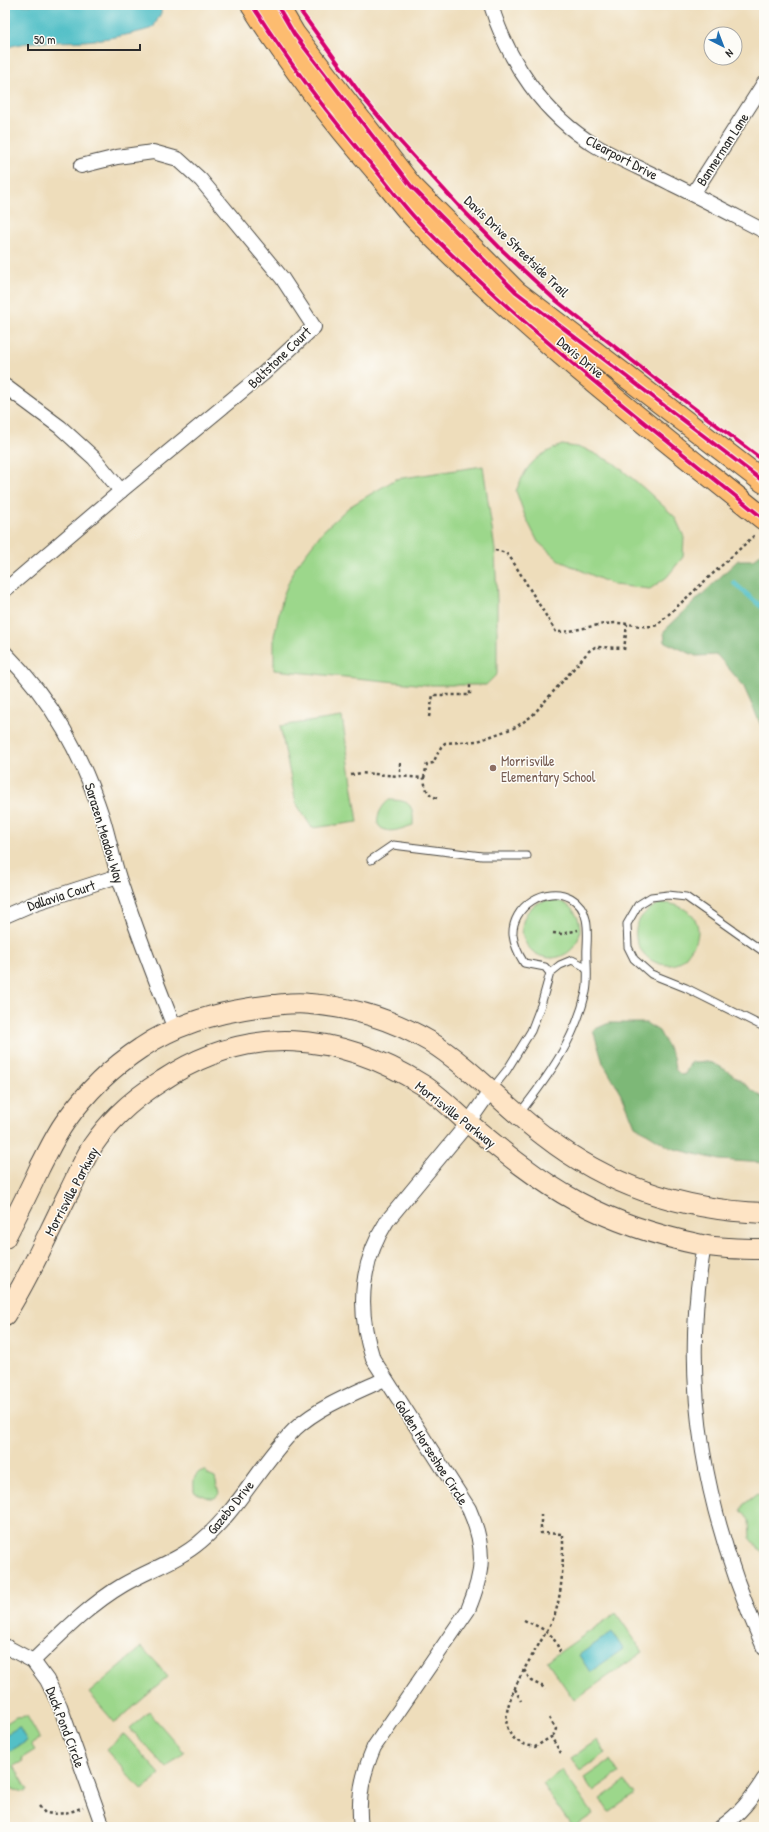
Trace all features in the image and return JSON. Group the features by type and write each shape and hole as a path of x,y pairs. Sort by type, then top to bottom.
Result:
{"main road":[{"name":"Davis Drive","path":"252,5 277,45 315,95 416,218 472,274 543,340 762,524"},
{"name":"Davis Drive","path":"277,5 294,34 411,186 516,292 764,482"},
{"path":"5,1238 49,1150 69,1118 84,1099 116,1067 142,1047 175,1029 213,1015 251,1008 308,1003 376,1017 428,1041 451,1056 543,1136 590,1168 620,1183 658,1196 698,1206 727,1211 764,1213"},
{"name":"Morrisville Parkway","path":"5,1315 93,1145 119,1114 147,1090 179,1069 219,1052 249,1043 293,1040 321,1043 358,1054 385,1065 425,1086 468,1123 545,1182 575,1200 612,1218 650,1232 704,1245 764,1249"}],"street":[{"name":"Clearport Drive","path":"491,5 505,43 517,67 530,86 561,119 596,146 764,231"},
{"name":"Bannerman Lane","path":"693,194 764,83"},
{"name":"Boltstone Court","path":"5,590 121,491 264,373 314,327 277,272 201,180 178,159 153,152 117,157 82,166"},
{"path":"5,386 60,427 94,458 121,491"},
{"name":"Sarazen Meadow Way","path":"5,654 22,670 50,706 78,754 103,820 118,876 149,967 175,1029"},
{"name":"Dallavia Court","path":"5,916 35,903 118,876"},
{"name":"Golden Horseshoe Circle","path":"361,1827 360,1796 367,1764 374,1747 468,1610 482,1563 477,1527 469,1509 373,1359 367,1341 363,1321 362,1294 366,1266 386,1221 468,1123 491,1090"},
{"path":"704,1245 696,1306 694,1368 699,1429 715,1512 738,1586 764,1648"},
{"name":"Gazebo Drive","path":"32,1660 96,1602 123,1585 199,1544 216,1528 278,1447 297,1428 331,1404 385,1379"},
{"name":"Duck Pond Circle","path":"5,1646 32,1660 47,1680 60,1706 103,1827"},
{"path":"721,1827 733,1819 749,1802 764,1779"}],"lane":[{"path":"371,860 393,845 482,856 527,856"},
{"path":"519,1114 554,1068 570,1039 586,991 588,928 585,915 580,905 571,898 562,894 554,893 541,895 522,909 517,918 513,934 520,957 524,963 545,967 550,972"},
{"path":"764,952 686,897 668,895 651,897 638,905 627,924 628,947 634,959 651,974 686,988 764,1027"},
{"path":"491,1090 507,1070 531,1031 541,1004 550,972 560,965 572,960 582,965 586,969"}],"path":[{"path":"495,550 506,553 512,560 556,632 571,632 597,625 616,623 650,627 657,626 744,546 762,524"},
{"path":"437,798 431,796 427,791 424,778 427,764 433,762 440,747 445,744 478,740 516,728 532,716 551,696 589,651 595,647 624,649 627,624"},
{"path":"429,717 433,695 470,695 470,685"},
{"path":"400,763 400,776"},
{"path":"351,776 361,773 424,778"},
{"path":"553,933 562,934 588,928"},
{"path":"541,1514 542,1535 563,1534 560,1590 555,1613 547,1632 514,1688 506,1710 507,1729 515,1741 524,1745 535,1747 554,1734 556,1729 549,1718"},
{"path":"524,1620 551,1634 556,1641 560,1652"},
{"path":"524,1670 531,1680 542,1686 545,1690"},
{"path":"514,1688 521,1701"},
{"path":"551,1737 561,1754"},
{"path":"39,1806 45,1813 58,1814 72,1812 94,1803"}],"green space":[{"path":"562,445 583,448 614,463 675,517 684,537 683,557 667,577 650,589 614,585 560,561 538,542 525,516 516,491 528,467 538,457"},
{"path":"483,466 495,550 497,602 497,674 486,685 427,685 274,670 274,636 283,596 294,569 323,531 349,507 396,479"},
{"path":"764,551 764,732 743,685 717,655 696,656 665,642 664,631 738,560 753,560"},
{"path":"342,717 358,822 312,828 296,803 280,726"},
{"path":"389,800 406,802 409,805 412,812 413,825 392,831 381,828 378,824 378,815"},
{"path":"551,900 562,902 572,908 578,918 580,929 578,940 572,950 562,956 551,958 540,956 530,950 524,940 522,929 524,918 530,908 540,902"},
{"path":"662,903 676,905 683,908 694,917 697,923 698,930 695,944 681,961 672,965 657,963 648,958 639,947 636,939 637,924 641,917"},
{"path":"609,1023 646,1023 659,1031 673,1057 675,1069 681,1075 685,1074 691,1062 712,1063 726,1070 764,1098 764,1163 720,1160 671,1148 635,1126 624,1099 603,1063 593,1030"},
{"path":"201,1471 206,1471 208,1475 215,1478 219,1494 215,1498 209,1498 194,1492 195,1477"},
{"path":"757,1494 764,1497 764,1554 750,1539 749,1520 741,1510 743,1505"},
{"path":"616,1613 643,1652 574,1700 547,1661"},
{"path":"142,1647 168,1677 115,1723 89,1693"},
{"path":"149,1712 184,1752 166,1768 130,1728"},
{"path":"27,1716 40,1739 31,1744 35,1750 22,1758 23,1761 14,1766 28,1790 25,1792 5,1788 5,1724 16,1717"},
{"path":"124,1734 160,1774 142,1790 106,1750"},
{"path":"597,1740 606,1753 580,1771 571,1758"},
{"path":"610,1760 619,1773 593,1791 584,1778"},
{"path":"562,1770 593,1814 574,1827 572,1827 542,1784"},
{"path":"625,1781 635,1794 609,1812 600,1799"}],"water":[{"path":"5,5 161,5 161,13 153,28 127,35 84,41 25,43 5,48"},
{"path":"612,1632 623,1649 590,1672 579,1655"},
{"path":"19,1727 27,1741 5,1754 5,1735"}],"waterway":[{"path":"734,583 764,609"}],"cycle path":[{"path":"252,5 280,48 326,110 417,220 542,338 764,519"},
{"path":"277,5 294,34 411,186 516,292 764,482"},
{"name":"Davis Drive Streetside Trail","path":"296,5 364,99 395,136 458,205 502,250 553,298 653,377 764,461"}],"place":[{"name":"Morrisville Elementary School","path":"493,768"}]}
